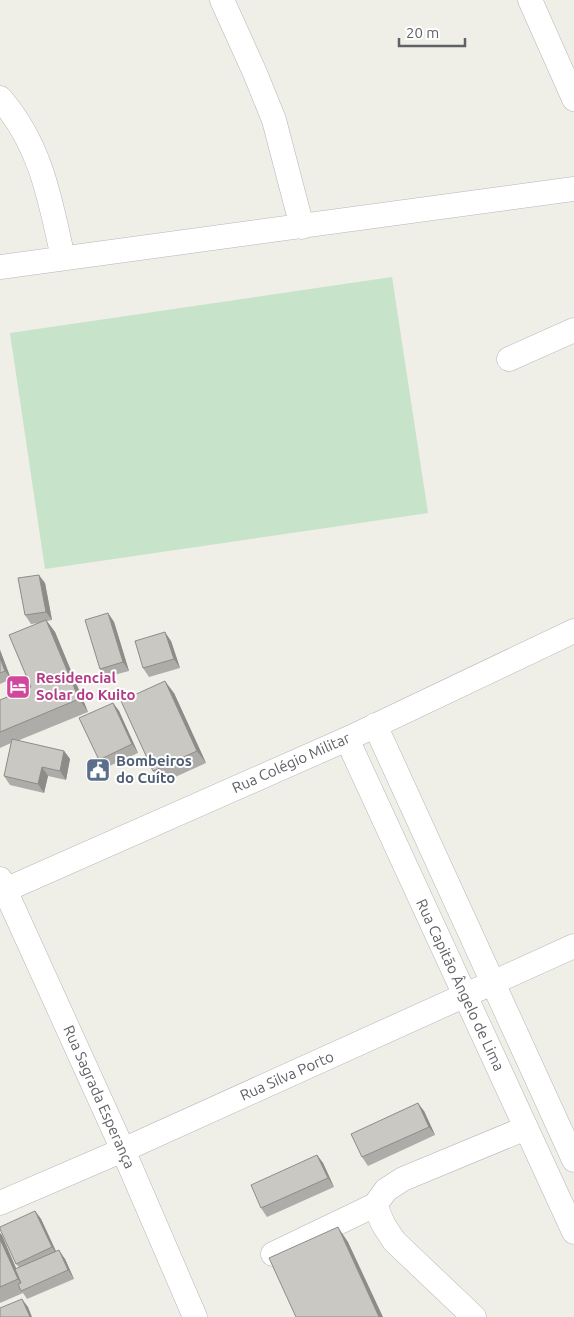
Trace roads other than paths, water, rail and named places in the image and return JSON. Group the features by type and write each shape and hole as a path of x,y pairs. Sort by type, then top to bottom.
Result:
{"street":[{"path":"222,0 274,120 302,228"},
{"path":"530,0 574,99"},
{"path":"0,98 30,142 46,180 63,258"},
{"path":"0,266 302,228 574,189"},
{"path":"509,359 574,330"},
{"name":"Rua Colégio Militar","path":"3,884 347,739 574,631"},
{"name":"Rua Capitão Ângelo de Lima","path":"376,726 574,1160"},
{"name":"Rua Capitão Ângelo de Lima","path":"347,739 574,1232"},
{"path":"397,845 424,832"},
{"name":"Rua Sagrada Esperança","path":"3,884 123,1150 195,1317"},
{"name":"Rua Silva Porto","path":"0,1203 123,1150 574,946"},
{"path":"273,1254 375,1206 386,1190 403,1179 530,1136 561,1132"},
{"path":"375,1206 394,1242 474,1317"}],"place":[{"name":"Residencial Solar do Kuito","path":"18,687"},
{"name":"Bombeiros do Cuíto","path":"98,770"}]}
